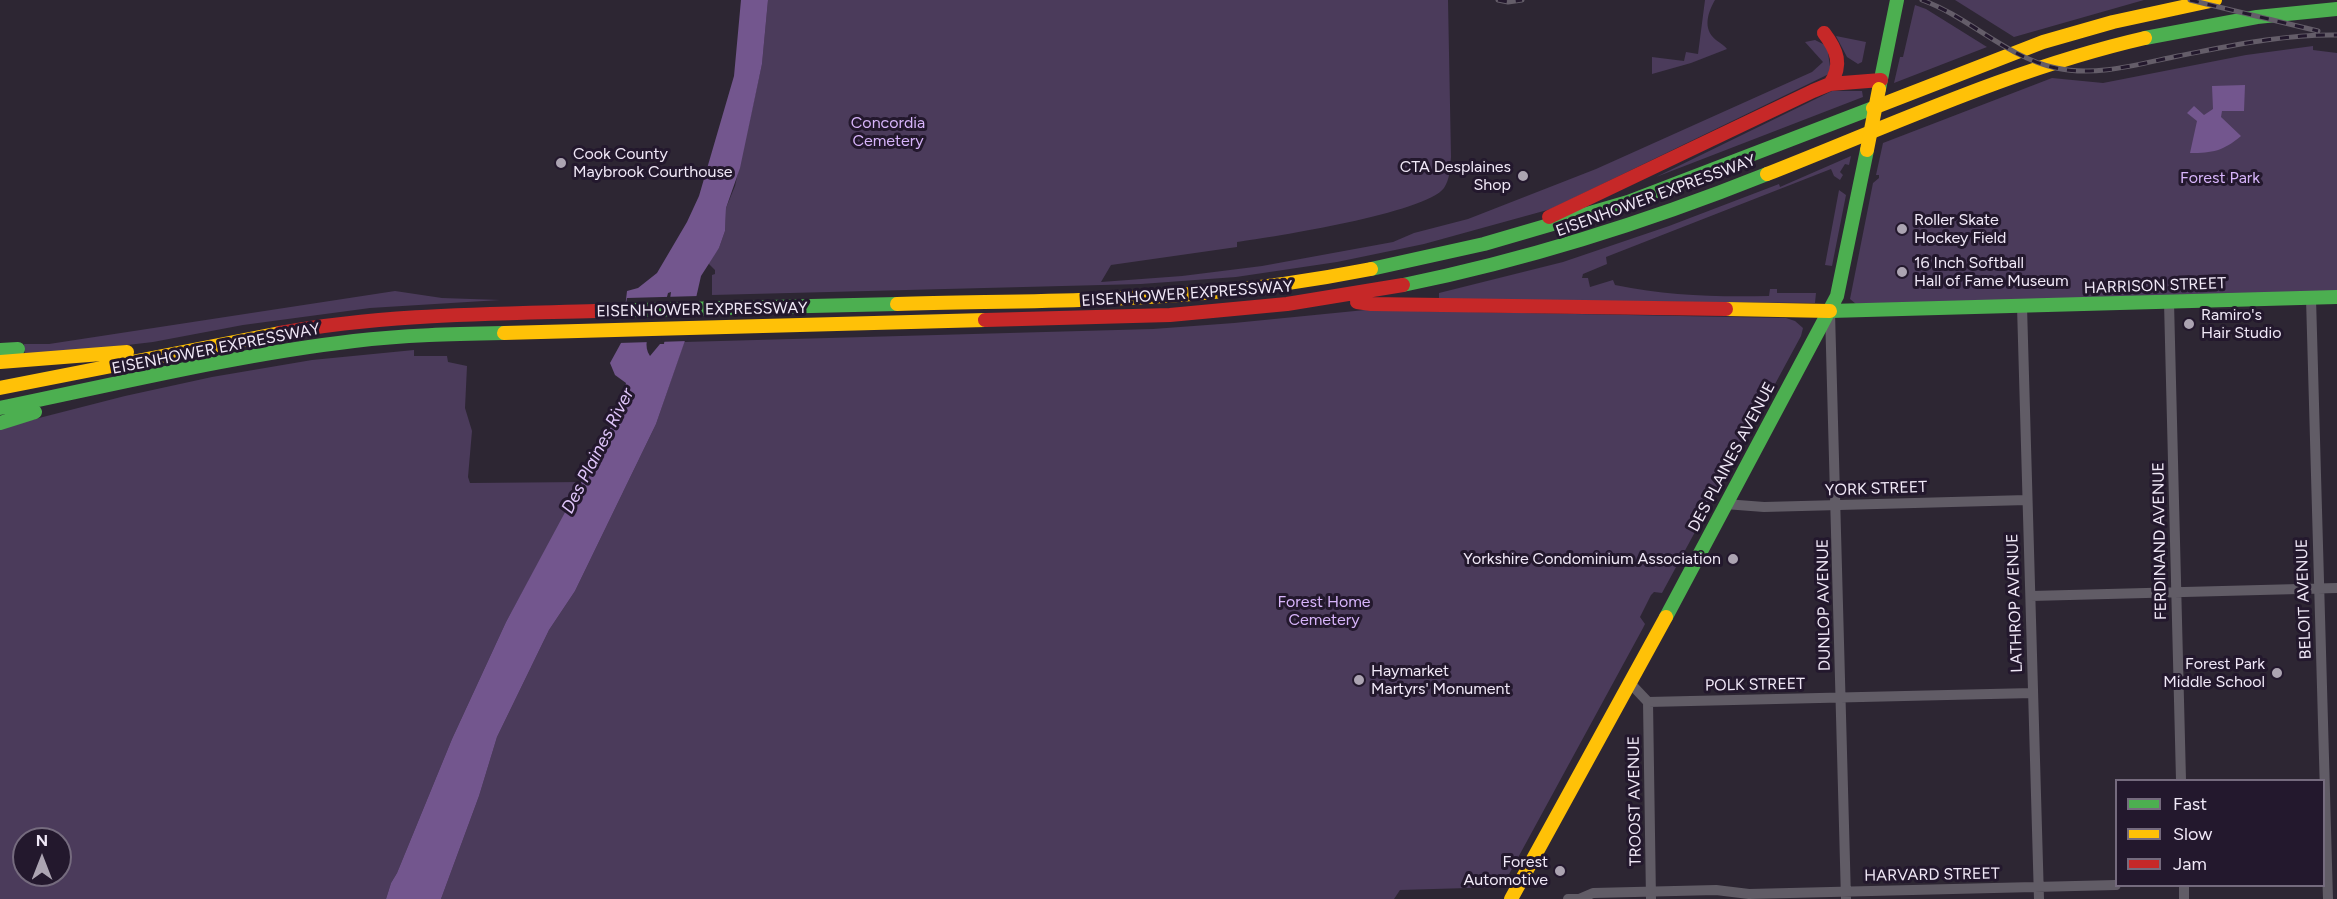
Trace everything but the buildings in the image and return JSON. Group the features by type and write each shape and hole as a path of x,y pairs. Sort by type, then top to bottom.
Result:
{"main road":[{"name":"DES PLAINES AVENUE","path":"1510,899 1630,683 1838,296 1898,0"},
{"name":"EISENHOWER EXPRESSWAY","path":"0,388 283,332 366,322 454,315 1182,295 1238,290 1357,272 1421,260 1513,238 1628,202 2043,42 2113,22 2215,0"},
{"name":"EISENHOWER EXPRESSWAY","path":"0,408 241,358 353,341 418,335 1170,315 1250,309 1333,299 1477,270 1557,249 1630,226 2021,75 2100,50 2226,21 2337,9"},
{"path":"1824,33 1833,44 1839,58 1839,67 1830,84"},
{"path":"1513,238 1552,215 1830,84 1880,85"},
{"name":"HARRISON STREET","path":"1333,299 1371,304 1830,311 2337,297"},
{"path":"0,351 18,349"},
{"path":"0,362 121,352 169,353"},
{"path":"0,423 33,413 64,395"}],"street":[{"name":"BELOIT AVENUE","path":"2311,298 2328,899"},
{"name":"FERDINAND AVENUE","path":"2169,302 2181,779"},
{"name":"LATHROP AVENUE","path":"2022,306 2039,899"},
{"name":"DUNLOP AVENUE","path":"1830,311 1846,895"},
{"name":"YORK STREET","path":"1725,504 1764,507 2027,500"},
{"path":"2031,596 2337,588"},
{"path":"1630,683 1648,702"},
{"name":"POLK STREET","path":"1648,702 2033,693"},
{"name":"TROOST AVENUE","path":"1648,702 1651,895"},
{"name":"HARVARD STREET","path":"1568,899 1580,899 1593,893 1651,895 1716,890 1749,894 1846,895 2115,885"},
{"name":"HARVARD STREET","path":"1727,899 1749,894"}],"green space":[{"name":"Concordia Cemetery","path":"768,0 1448,0 1451,157 1449,177 1444,188 1431,197 1380,215 1237,242 1237,247 1111,265 1101,282 1182,276 1262,266 1393,242 1414,233 1468,219 1596,169 1812,72 1823,62 1805,42 1815,40 1827,46 1831,73 1551,209 1424,244 1337,262 1236,277 1141,284 712,295 712,275 715,274 715,270 708,263 719,248 725,231 726,208 735,186 762,64"},
{"path":"1705,0 1715,0 1708,20 1709,31 1727,49 1691,63 1652,74 1652,57 1684,61 1686,52 1698,54"},
{"path":"1955,0 2144,0 2014,37"},
{"path":"1915,5 1926,9 1987,47 1894,83 1900,57 1903,57"},
{"path":"1836,36 1866,42 1862,62 1858,64 1847,57"},
{"name":"Forest Park","path":"2313,46 2313,50 2337,53 2337,291 1856,304 1850,299 1873,183 1879,178 1879,175 1876,175 1883,143 2052,78 2103,83 2246,55"},
{"path":"1832,91 1862,91 1863,97 1656,177"},
{"path":"1851,156 1849,165 1845,164 1840,172 1843,175 1840,180 1834,176 1831,169 1606,257 1607,264 1583,274 1582,278 1588,278 1590,287 1613,280 1615,285 1654,292 1692,295 1769,296 1770,289 1777,289 1777,293 1816,293 1815,303 1439,300 1439,293 1563,262 1669,226 1779,184 1780,187"},
{"path":"1839,190 1846,195 1832,266 1825,265"},
{"path":"395,291 442,298 500,300 370,308 243,325 153,342 25,357 24,344 49,344"},
{"name":"Forest Home Cemetery","path":"1365,310 1786,318 1795,321 1803,328 1801,336 1662,593 1654,592 1651,595 1640,617 1645,624 1643,628 1502,887 1400,890 1394,899 441,899 479,796 497,737 549,630 575,591 656,424 684,342 1153,329"},
{"path":"414,350 414,356 447,356 448,362 467,366 465,408 472,431 468,477 470,483 583,482 506,622 452,739 386,899 0,899 0,428 125,396 212,377 312,360"}],"shaded area":[{"path":"741,0 768,0 762,64 740,168 726,208 725,231 719,248 701,276 689,329 656,424 575,591 549,630 497,737 479,796 441,899 386,899 452,739 506,622 619,412 626,383 615,375 610,363 621,343 627,291 638,288 657,273 687,222 699,196 734,76","holes":["671,292 664,344 660,344 650,356 647,349 649,332 668,293"]},
{"path":"2245,85 2244,111 2222,111 2221,117 2241,136 2217,150 2190,153 2197,121 2187,113 2194,106 2204,115 2213,109 2212,86"}],"pier":[{"path":"699,296 692,330 687,341 658,342 661,341 667,302 655,325 651,342 618,343 627,298"}],"railway":[{"path":"1498,0 1508,2 1522,0"},
{"path":"1922,0 1956,16 2004,46 2038,63 2071,70 2117,68 2257,41 2337,35"},
{"path":"2190,0 2318,31"}],"traffic: fast":[{"path":"1879,89 1897,0"},
{"path":"2145,38 2257,17 2337,9"},
{"path":"1371,269 1484,244 1628,202 1873,108"},
{"path":"1666,617 1837,296 1867,150"},
{"path":"1403,285 1450,275 1588,238 1678,208 1767,174"},
{"path":"1830,311 2337,297"},
{"path":"596,311 897,304"},
{"path":"0,408 176,371 309,347 392,337 504,333"},
{"path":"0,350 18,349"},
{"path":"0,423 35,412"}],"traffic: slow":[{"path":"1873,108 2043,42 2113,22 2215,0"},
{"path":"1767,174 2001,81 2096,50 2145,38"},
{"path":"1867,150 1879,89"},
{"path":"897,304 1166,296 1267,286 1371,269"},
{"path":"1726,309 1830,311"},
{"path":"504,333 985,320"},
{"path":"0,388 280,333"},
{"path":"0,362 127,352"},
{"path":"1511,899 1666,617"}],"traffic: jam":[{"path":"1824,33 1837,58 1836,70 1830,84"},
{"path":"1549,217 1813,91 1830,84 1881,80"},
{"path":"985,320 1170,315 1287,304 1403,285"},
{"path":"1357,302 1726,309"},
{"path":"280,333 398,318 596,311"}],"place":[{"name":"Cook County Maybrook Courthouse","path":"561,163"},
{"name":"CTA Desplaines Shop","path":"1523,176"},
{"name":"Roller Skate Hockey Field","path":"1902,229"},
{"name":"16 Inch Softball Hall of Fame Museum","path":"1902,272"},
{"name":"Ramiro's Hair Studio","path":"2189,324"},
{"name":"Yorkshire Condominium Association","path":"1733,559"},
{"name":"Forest Park Middle School","path":"2277,673"},
{"name":"Haymarket Martyrs' Monument","path":"1359,680"},
{"name":"Forest Automotive","path":"1560,871"}],"water label":[{"name":"Des Plaines River","path":"598,451"}]}
